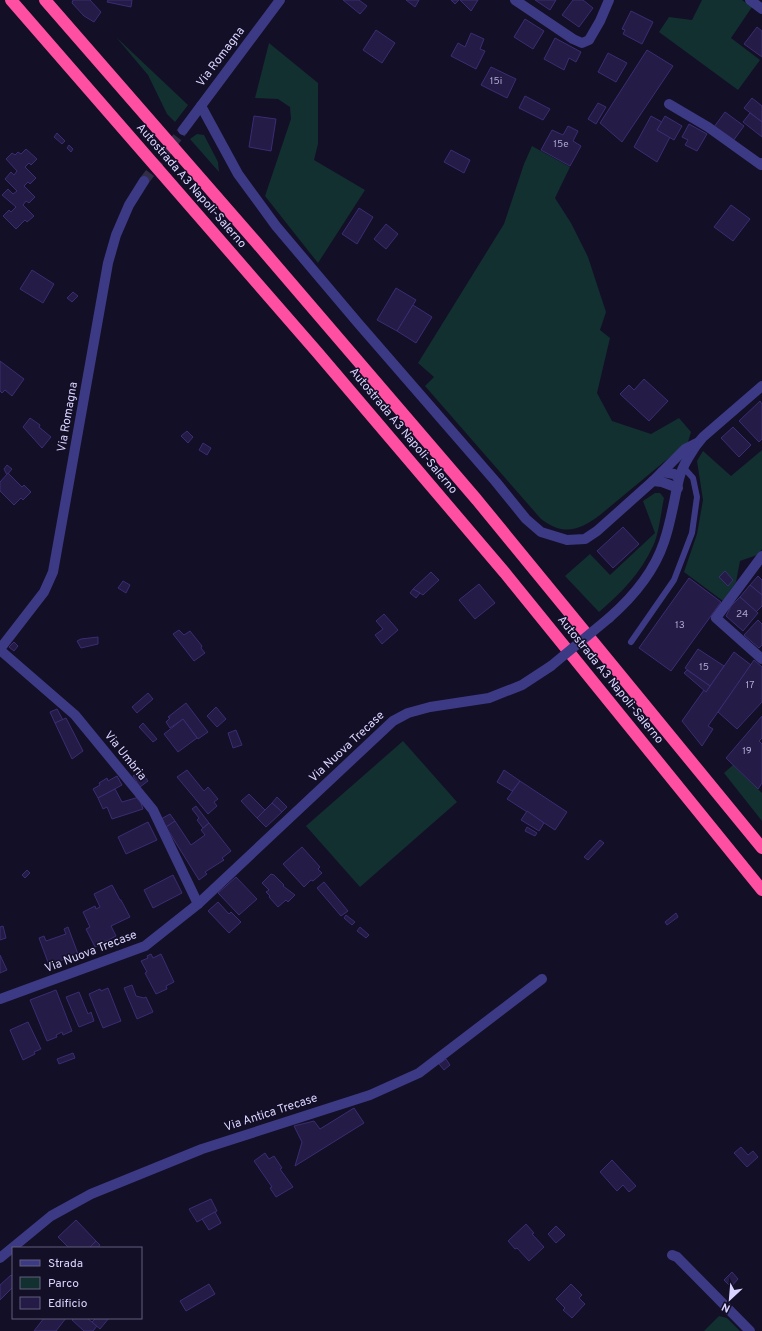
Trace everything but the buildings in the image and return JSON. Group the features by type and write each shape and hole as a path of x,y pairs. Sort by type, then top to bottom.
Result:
{"highway":[{"name":"Autostrada A3 Napoli-Salerno","path":"11,0 317,352 500,567 762,890"},
{"name":"Autostrada A3 Napoli-Salerno","path":"45,0 295,287 477,500 762,848"}],"street":[{"name":"Via Romagna","path":"183,130 280,0"},
{"path":"515,0 572,39 582,43 588,40 600,21 609,0"},
{"path":"750,0 762,9"},
{"path":"669,104 708,127 760,165 762,163"},
{"path":"201,106 238,174 276,226 368,335 496,482 512,503 540,532 567,540 585,539 597,531 653,481 685,449 697,443"},
{"name":"Via Romagna","path":"0,649 44,592 52,572 108,264 116,235 129,206 144,181"},
{"name":"Via Nuova Trecase","path":"0,999 145,946 198,904 393,721 408,713 430,707 489,698 522,685 551,666 610,618 628,601 654,565 664,542 678,483 697,443 762,386"},
{"path":"653,481 678,483 674,474 662,472"},
{"path":"762,556 716,618 762,659"},
{"name":"Via Umbria","path":"0,649 74,715 153,810 198,904"},
{"name":"Via Antica Trecase","path":"13,1247 51,1216 92,1194 202,1148 370,1095 419,1073 542,979"},
{"name":"Via Antica Trecase","path":"0,1258 12,1248"},
{"path":"672,1255 677,1257 750,1331"}],"lane":[{"path":"631,642 674,580 692,533 696,497 693,478 684,468"}],"green space":[{"path":"702,0 742,0 752,7 731,38 760,60 738,90 659,32 669,17 692,20"},
{"path":"116,37 188,105 175,122 167,114 148,75"},
{"path":"269,43 318,83 318,144 314,160 365,190 318,263 265,196 291,119 290,107 278,99 255,98"},
{"path":"197,134 204,135 218,162 219,172 190,139"},
{"path":"532,146 570,167 555,198 571,223 588,257 606,312 600,330 610,338 597,393 612,421 651,434 679,418 691,432 688,442 600,515 585,525 571,529 557,528 541,519 425,386 434,377 418,363 504,224 524,164"},
{"path":"762,450 762,549 757,555 740,561 736,582 723,601 684,572 697,534 703,500 697,461 703,451 731,476"},
{"path":"655,493 660,493 664,498 653,546 643,565 630,582 599,612 565,576 590,554 610,575 655,533 643,501"},
{"path":"403,741 457,802 360,887 306,826"},
{"path":"733,765 762,793 762,821 724,773"},
{"path":"719,1316 727,1318 740,1331 704,1331"}],"tunnel":[{"path":"144,181 183,130"}]}
